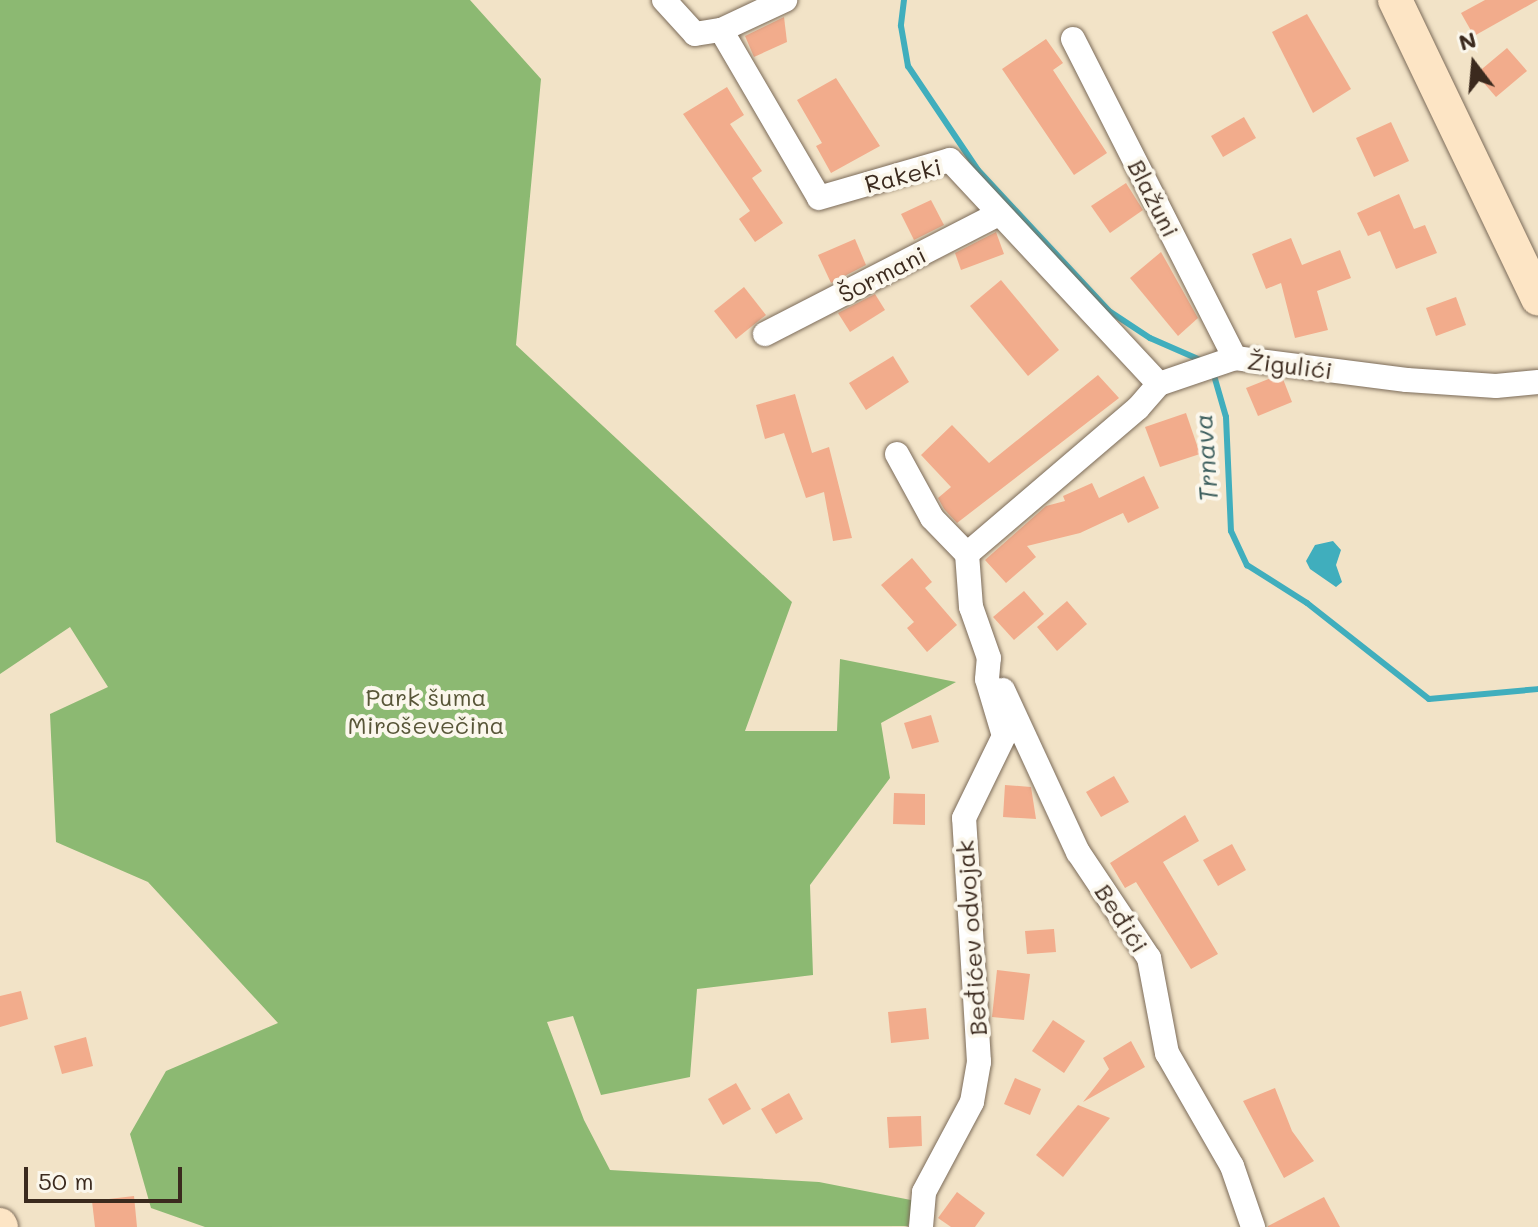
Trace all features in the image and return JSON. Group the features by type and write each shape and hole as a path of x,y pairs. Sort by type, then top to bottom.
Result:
{"main road":[{"path":"1395,0 1538,299"}],"street":[{"path":"664,0 695,34 721,30 785,0"},
{"name":"Rakeki","path":"721,30 819,198 950,160 1159,384"},
{"name":"Blažuni","path":"1073,39 1230,360"},
{"name":"Šormani","path":"765,334 998,214"},
{"name":"Žigulići","path":"967,554 1138,408 1159,384 1230,360 1407,380 1496,386 1538,382"},
{"path":"897,454 932,518 967,554"},
{"name":"Beđićev odvojak","path":"921,1227 924,1192 972,1102 979,1062 964,818 1004,736 987,679 989,658 971,607 967,554"},
{"name":"Beđići","path":"989,658 1078,852 1149,958 1167,1053 1232,1166 1253,1227"}],"green space":[{"name":"Park šuma Miroševečina","path":"0,0 470,0 541,79 516,345 792,602 745,731 837,731 840,659 956,682 881,723 890,778 810,885 813,975 697,989 690,1077 601,1095 573,1016 547,1022 584,1120 610,1170 819,1182 916,1201 908,1226 205,1227 151,1208 130,1134 166,1071 278,1023 148,882 56,842 50,714 108,687 70,627 0,674"}],"water":[{"path":"1333,541 1341,550 1336,565 1342,582 1336,587 1310,569 1306,561 1315,545"}],"building":[{"path":"1485,0 1538,0 1474,36 1461,13"},
{"path":"1307,14 1351,89 1313,113 1272,32"},
{"path":"784,17 787,42 754,57 745,36"},
{"path":"1046,39 1063,63 1053,70 1107,153 1074,175 1002,69"},
{"path":"1507,48 1527,71 1496,97 1476,74"},
{"path":"836,78 880,146 831,173 816,146 822,143 797,100"},
{"path":"727,87 744,115 730,124 762,171 752,178 783,223 755,242 739,219 750,211 683,114"},
{"path":"1244,117 1256,138 1223,157 1211,136"},
{"path":"1391,122 1409,161 1374,177 1356,138"},
{"path":"1126,183 1143,210 1110,233 1091,206"},
{"path":"1399,194 1414,229 1425,225 1437,253 1396,269 1380,231 1368,236 1357,213"},
{"path":"931,200 944,225 914,240 901,214"},
{"path":"996,232 1004,254 961,270 955,253"},
{"path":"1291,238 1302,265 1340,250 1351,278 1317,291 1328,330 1295,338 1281,283 1266,289 1252,254"},
{"path":"855,239 866,265 831,283 818,255"},
{"path":"1161,252 1198,318 1178,336 1130,278"},
{"path":"1001,280 1059,350 1028,376 970,306"},
{"path":"744,287 766,315 736,339 714,311"},
{"path":"875,294 885,310 850,332 838,313"},
{"path":"1456,297 1466,325 1436,336 1426,308"},
{"path":"893,356 909,382 866,410 849,383"},
{"path":"1098,375 1119,398 957,523 938,498 951,487 921,455 952,425 989,463"},
{"path":"1271,378 1283,379 1292,402 1258,416 1246,388"},
{"path":"795,394 812,453 829,447 852,538 833,541 824,492 806,498 784,433 765,439 756,405"},
{"path":"1186,413 1200,454 1160,467 1145,427"},
{"path":"1144,476 1159,508 1128,523 1123,513 1080,533 1027,546 1036,557 1006,583 985,560 1046,506 1065,501 1063,496 1092,483 1099,498"},
{"path":"912,558 932,582 925,588 957,625 927,652 907,628 914,622 881,585"},
{"path":"1024,591 1044,614 1014,640 993,617"},
{"path":"1067,601 1087,624 1057,651 1037,627"},
{"path":"931,715 939,742 912,749 904,723"},
{"path":"1114,776 1129,802 1101,817 1086,792"},
{"path":"1005,785 1031,787 1036,819 1003,817"},
{"path":"894,793 925,794 925,825 893,824"},
{"path":"1185,815 1199,841 1163,862 1218,954 1191,969 1136,882 1125,888 1110,863"},
{"path":"1232,844 1246,870 1218,886 1203,860"},
{"path":"1054,929 1056,952 1027,954 1025,931"},
{"path":"997,970 1030,974 1024,1020 992,1017"},
{"path":"21,991 28,1019 0,1027 0,996"},
{"path":"926,1008 929,1039 891,1043 888,1012"},
{"path":"1053,1020 1085,1041 1064,1073 1032,1051"},
{"path":"86,1037 93,1066 62,1074 54,1046"},
{"path":"1131,1041 1145,1067 1083,1102 1109,1069 1103,1058"},
{"path":"1015,1078 1041,1089 1030,1115 1004,1104"},
{"path":"736,1083 751,1109 723,1125 708,1099"},
{"path":"1275,1088 1292,1131 1314,1161 1284,1178 1243,1101"},
{"path":"789,1093 803,1119 776,1134 761,1109"},
{"path":"1078,1105 1110,1118 1063,1177 1036,1155"},
{"path":"921,1116 922,1146 889,1148 887,1117"},
{"path":"957,1192 985,1213 975,1227 951,1227 938,1218"},
{"path":"134,1196 137,1227 95,1227 92,1201"},
{"path":"1324,1197 1340,1227 1268,1227 1268,1226"}],"waterway":[{"name":"Trnava","path":"904,0 901,26 908,66 978,170 1109,311 1150,338 1203,361"},
{"name":"Trnava","path":"1213,372 1226,417 1231,531 1247,565 1307,603 1429,699 1538,689"}]}
